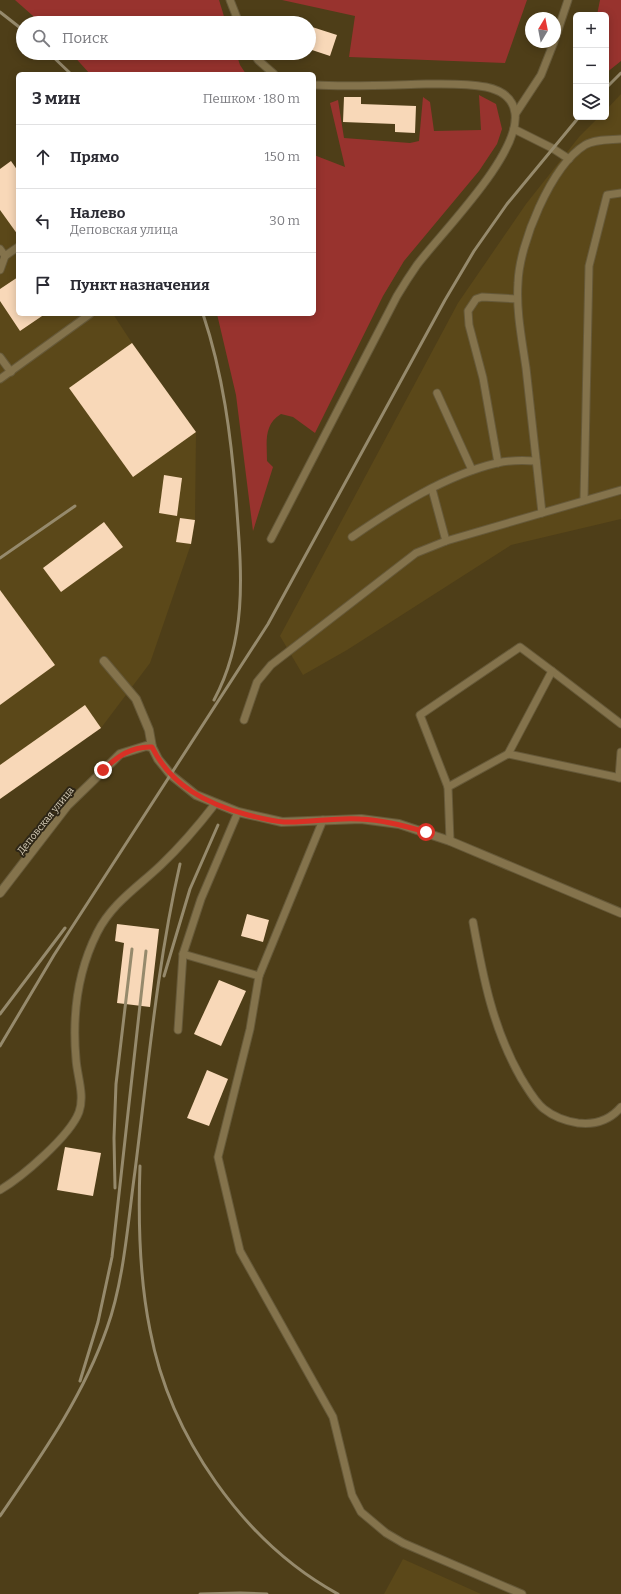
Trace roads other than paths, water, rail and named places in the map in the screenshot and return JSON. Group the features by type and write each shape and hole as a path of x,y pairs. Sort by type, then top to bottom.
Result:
{"street":[{"path":"104,661 136,699 149,730 152,747 158,759 181,785 196,795 215,804 238,812 282,822 361,819 399,824 450,841 621,914"},
{"name":"Деповская улица","path":"0,893 67,806 103,770 120,754 146,746 152,747"}],"lane":[{"path":"230,0 236,16"},
{"path":"561,21 568,0"},
{"path":"271,539 397,296 417,265 498,163 514,129 516,113 541,75 552,48"},
{"path":"258,60 272,72"},
{"path":"316,84 459,84 485,87 504,94 511,100 516,113"},
{"path":"514,129 552,148 569,159"},
{"path":"542,513 518,299 519,275 526,240 549,189 569,159 586,144 621,139"},
{"path":"584,499 589,266 607,195 621,193"},
{"path":"0,270 5,256 16,248"},
{"path":"0,249 5,256"},
{"path":"498,462 483,378 469,325 468,311 476,299 482,297 518,299"},
{"path":"0,379 87,316"},
{"path":"0,357 11,372"},
{"path":"437,393 472,470"},
{"path":"352,537 402,504 472,470 498,462 514,460 536,461"},
{"path":"432,489 446,541"},
{"path":"244,720 257,682 271,664 401,563 421,550 584,499 621,490"},
{"path":"450,841 448,787 420,715 520,647 621,724"},
{"path":"448,787 508,754 552,671"},
{"path":"508,754 620,778 621,752"},
{"path":"0,1190 32,1168 66,1132 79,1112 81,1097 76,1066 74,1016 77,992 82,972 98,932 108,914 122,898 161,865 181,845 215,804"},
{"path":"178,1030 183,954 201,899 238,812"},
{"path":"323,820 259,976 250,1029 218,1157 240,1250 333,1417 352,1495 361,1512 386,1533 402,1543 522,1594"},
{"path":"473,922 483,982 499,1031 516,1069 535,1099 544,1109 557,1118 586,1124 608,1119 621,1107"},
{"path":"183,954 259,976"}],"railway":[{"path":"0,12 16,25"},
{"path":"56,60 69,72"},
{"path":"609,85 621,73"},
{"path":"0,1046 54,955 268,624 445,300 474,251 507,204 577,120"},
{"path":"204,316 216,359 229,428 240,550 240,601 238,626 233,651 225,676 214,700"},
{"path":"0,558 75,506"},
{"path":"164,976 190,889 218,825"},
{"path":"0,1516 46,1448 73,1402 97,1353 113,1310 125,1251 159,979 180,864"},
{"path":"0,1014 65,928"},
{"path":"115,1188 114,1138 116,1084 132,949"},
{"path":"80,1381 98,1322 112,1257 146,951"},
{"path":"140,1166 140,1248 146,1310 160,1370 174,1409 193,1446 216,1482 242,1516 271,1546 303,1572 338,1594"},
{"path":"200,1594 267,1594"}]}
